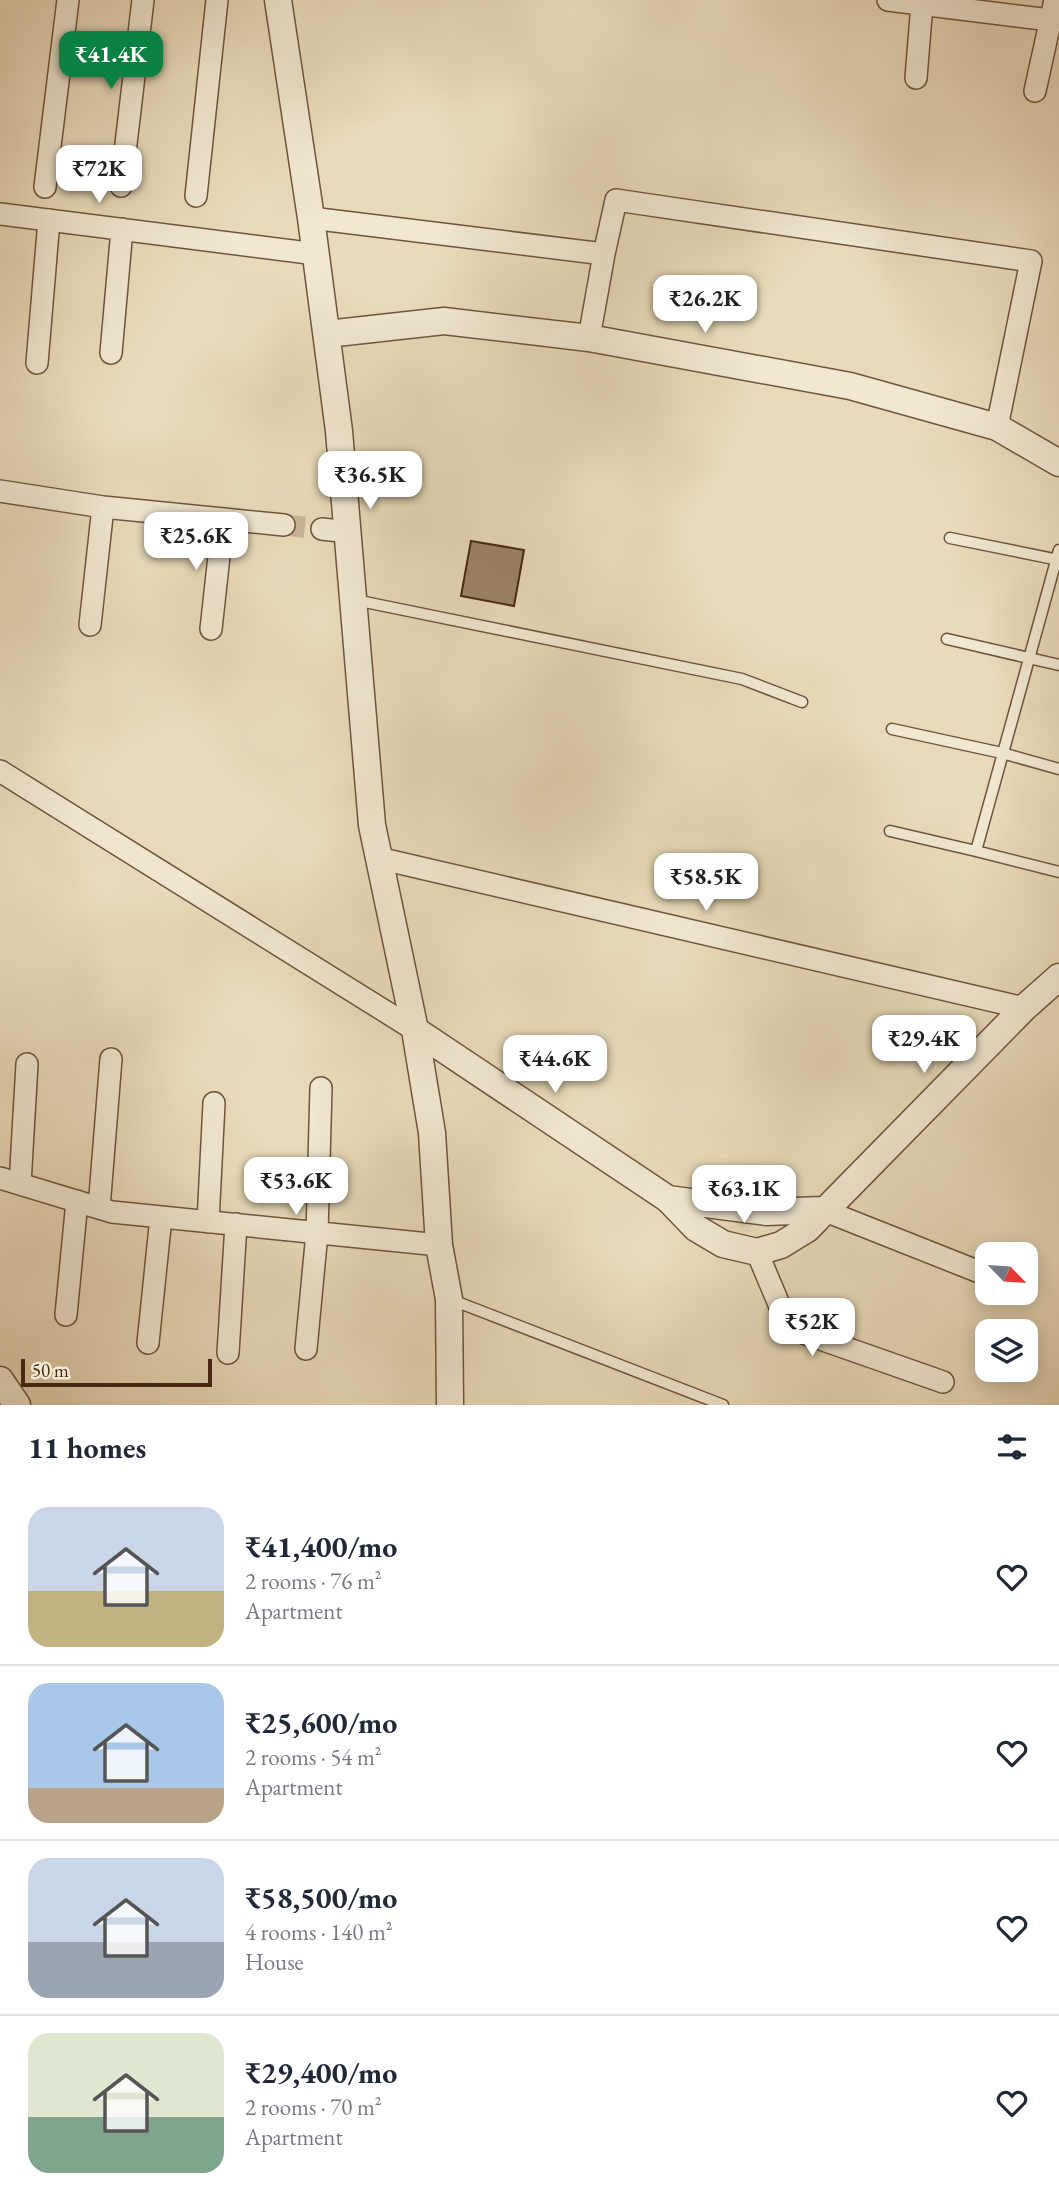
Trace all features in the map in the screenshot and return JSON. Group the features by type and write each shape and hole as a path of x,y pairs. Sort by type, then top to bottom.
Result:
{"street":[{"path":"45,187 68,0"},
{"path":"121,186 143,0"},
{"path":"196,196 217,0"},
{"path":"278,0 311,218 339,431 372,825 415,1030 432,1133 439,1245 449,1298 450,1405"},
{"path":"888,0 1052,10 1035,91"},
{"path":"916,78 922,4"},
{"path":"589,338 616,200 1031,261 996,427"},
{"path":"0,214 316,254"},
{"path":"311,218 604,254"},
{"path":"37,363 49,220"},
{"path":"111,353 122,229"},
{"path":"327,334 444,321 589,338 849,386 996,427 1059,463"},
{"path":"0,491 103,507 284,525"},
{"path":"90,625 103,507"},
{"path":"211,629 223,520"},
{"path":"322,529 348,532"},
{"path":"0,771 415,1030 668,1199 696,1228 723,1244 757,1252 781,1245 807,1229 1024,1008 1059,977"},
{"path":"379,858 1024,1008"},
{"path":"99,1208 111,1059"},
{"path":"27,1064 10,1181 112,1212 439,1245"},
{"path":"306,1349 317,1233 321,1088"},
{"path":"208,1222 214,1103"},
{"path":"668,1199 766,1212 823,1210 975,1270"},
{"path":"66,1315 76,1201"},
{"path":"148,1343 161,1217"},
{"path":"228,1353 236,1224"},
{"path":"757,1252 789,1328 943,1382"},
{"path":"0,1380 17,1405"}],"lane":[{"path":"950,538 1058,556 976,851"},
{"path":"354,600 742,679 802,702"},
{"path":"947,639 1059,665"},
{"path":"892,729 1002,753 1059,769"},
{"path":"890,831 1059,872"},
{"path":"449,1298 723,1405"}],"building":[{"path":"471,541 524,550 514,606 461,596"}],"tunnel":[{"path":"284,525 322,529"}]}
